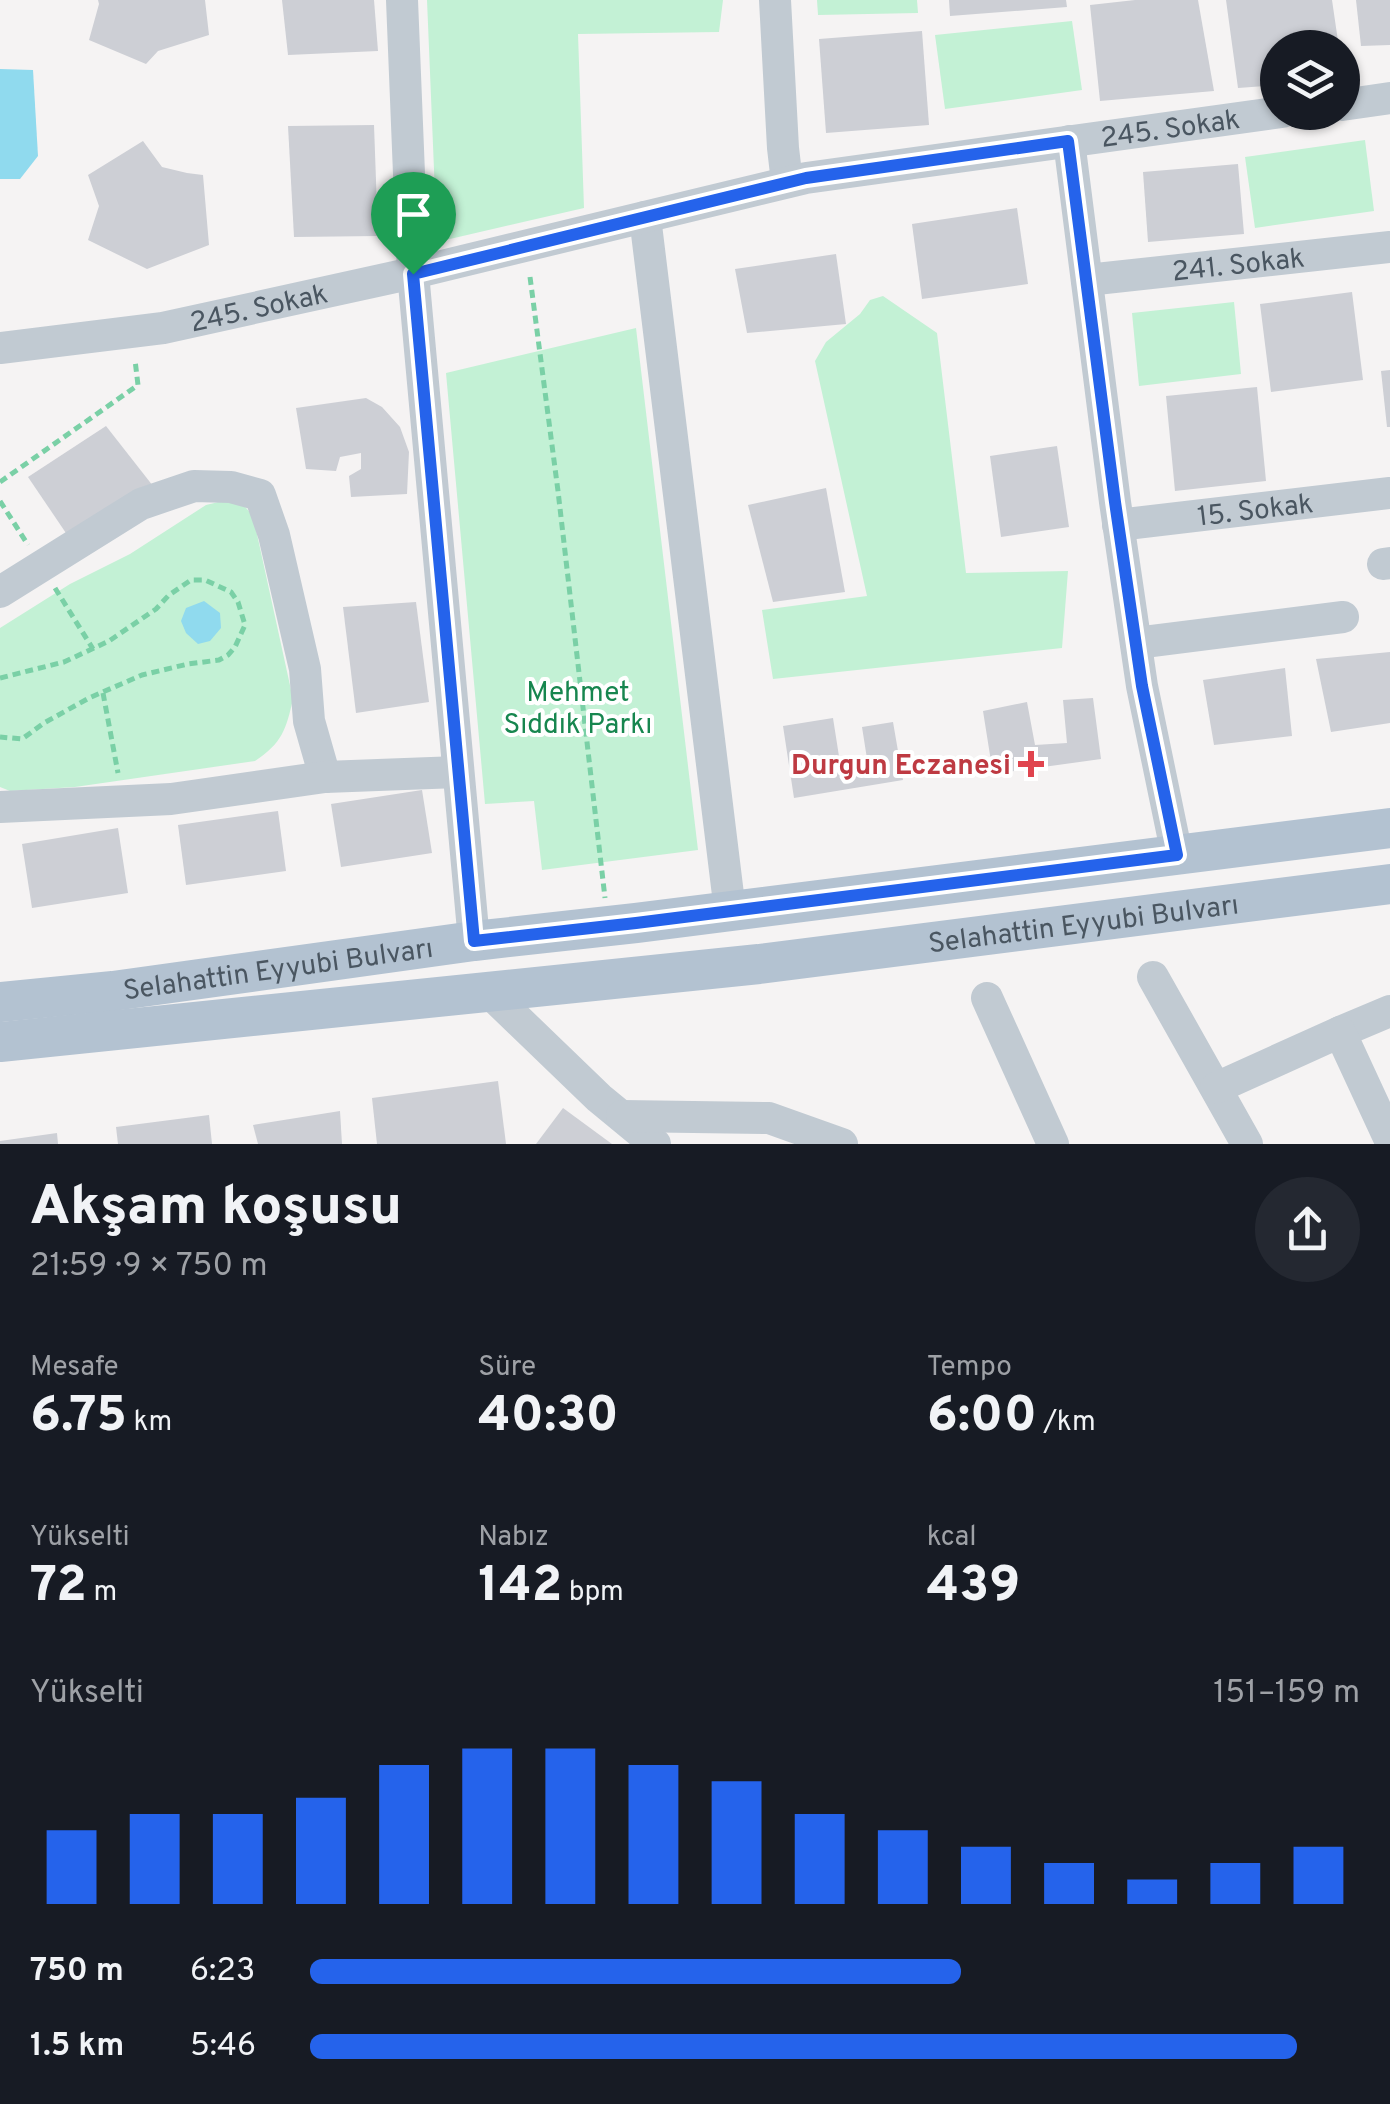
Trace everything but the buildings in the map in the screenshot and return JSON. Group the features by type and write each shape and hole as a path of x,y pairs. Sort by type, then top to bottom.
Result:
{"main road":[{"name":"Selahattin Eyyubi Bulvarı","path":"0,1002 114,991 474,941 1390,828"},
{"name":"Selahattin Eyyubi Bulvarı","path":"0,1042 759,964 1386,892"}],"street":[{"path":"402,0 413,274 474,941"},
{"path":"775,0 787,182"},
{"path":"1360,102 1390,98"},
{"name":"245. Sokak","path":"0,348 163,328 413,274 787,182 1260,115"},
{"path":"1068,141 1142,686 1177,855"},
{"path":"646,217 730,911"},
{"name":"241. Sokak","path":"1086,280 1390,247"},
{"path":"0,592 141,504 194,486 231,487 260,495 279,554 305,669 309,721 325,777"},
{"name":"15. Sokak","path":"1118,525 1390,493"},
{"path":"1136,643 1343,616"},
{"path":"0,806 171,798 325,777 458,772"},
{"path":"1153,977 1247,1144"},
{"path":"490,992 599,1098 655,1144"},
{"path":"987,998 1052,1144"},
{"path":"1216,1088 1390,1011"},
{"path":"1340,1032 1390,1140"},
{"path":"622,1116 769,1118 842,1144"}],"path":[{"path":"530,277 608,926"},
{"path":"0,482 138,385 132,332"},
{"path":"0,678 64,662 108,641 190,580 205,580 230,592 238,602 244,624 235,647 219,660 158,670 103,691 22,739 0,737"},
{"path":"103,691 118,773"}],"green space":[{"path":"427,0 723,0 719,32 578,34 584,208 437,242"},
{"path":"817,0 917,0 918,13 818,15"},
{"path":"1072,21 1082,90 945,109 935,35"},
{"path":"1365,140 1374,211 1255,228 1245,157"},
{"path":"883,296 937,333 966,573 1068,571 1062,648 773,679 762,610 867,596 815,361 826,342 860,314 870,300"},
{"path":"1234,302 1241,374 1139,386 1132,313"},
{"name":"Mehmet Sıddık Parkı","path":"636,328 698,850 542,870 534,801 485,804 446,373"},
{"path":"231,499 241,502 253,516 293,699 277,742 255,761 75,787 10,791 0,787 0,628 70,584 130,554 206,505"}],"water":[{"path":"0,69 33,70 38,156 20,179 0,179"},
{"path":"204,601 220,613 221,628 210,641 198,644 186,633 181,621 186,608"}],"place":[{"name":"Durgun Eczanesi","path":"1031,764"}],"route":[{"path":"1068,141 1142,686 1177,855 474,941 413,274 806,178 1068,141"}]}
